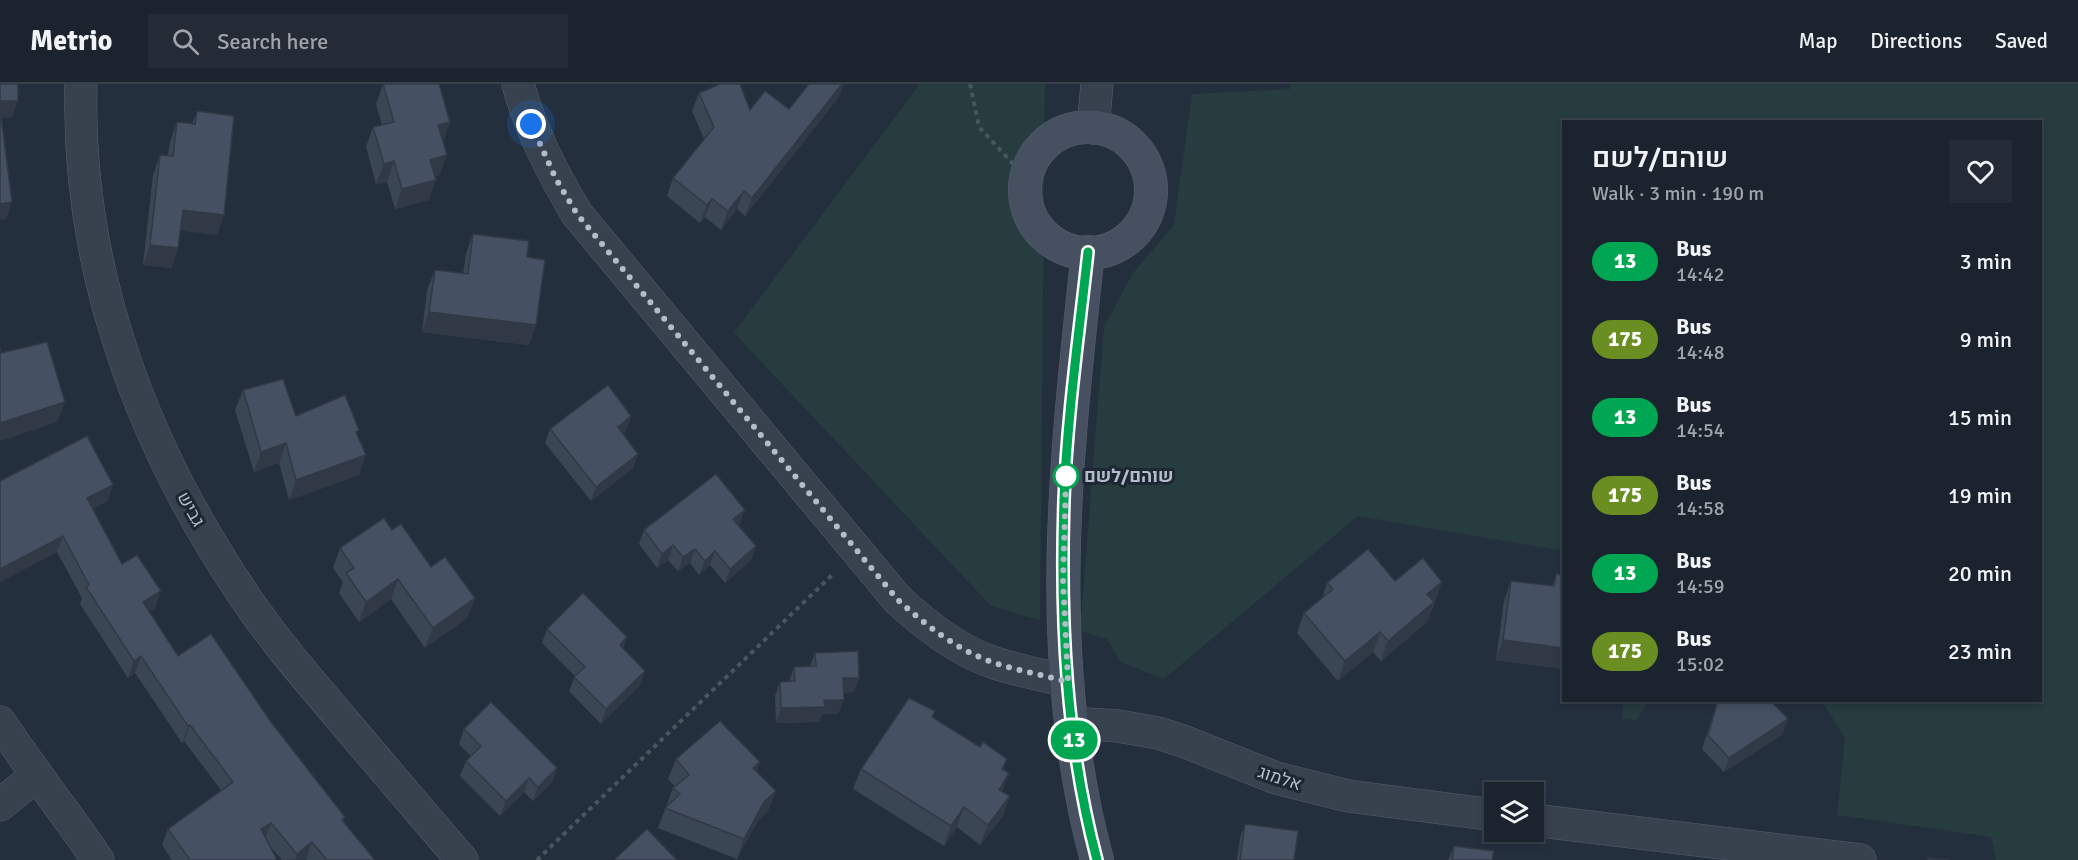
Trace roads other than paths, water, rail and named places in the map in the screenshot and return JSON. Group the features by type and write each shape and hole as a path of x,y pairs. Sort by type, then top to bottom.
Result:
{"street":[{"name":"גביש","path":"81,84 83,171 90,231 103,292 121,353 144,414 172,475 205,535 286,654 462,860"},
{"path":"518,84 538,142 577,214 898,600 927,625 976,656 1068,682"},
{"path":"1093,128 1096,84"},
{"path":"1084,127 1093,128 1105,129 1124,138 1139,152 1148,171 1151,191 1147,212 1137,230 1121,243 1102,251 1081,253 1061,247 1044,235 1031,218 1025,199 1026,178 1033,158 1046,142 1064,131 1084,127"},
{"path":"1088,252 1070,418 1064,498 1063,580 1074,748 1090,835 1097,860"},
{"path":"0,722 36,776 98,860"},
{"name":"אלמוג","path":"1072,723 1118,726 1158,733 1276,778 1330,792 1386,802 1484,814"},
{"path":"0,804 36,776"},
{"path":"1544,821 1860,860"}],"place":[{"name":"שוהם/לשם","path":"1066,476"}]}
